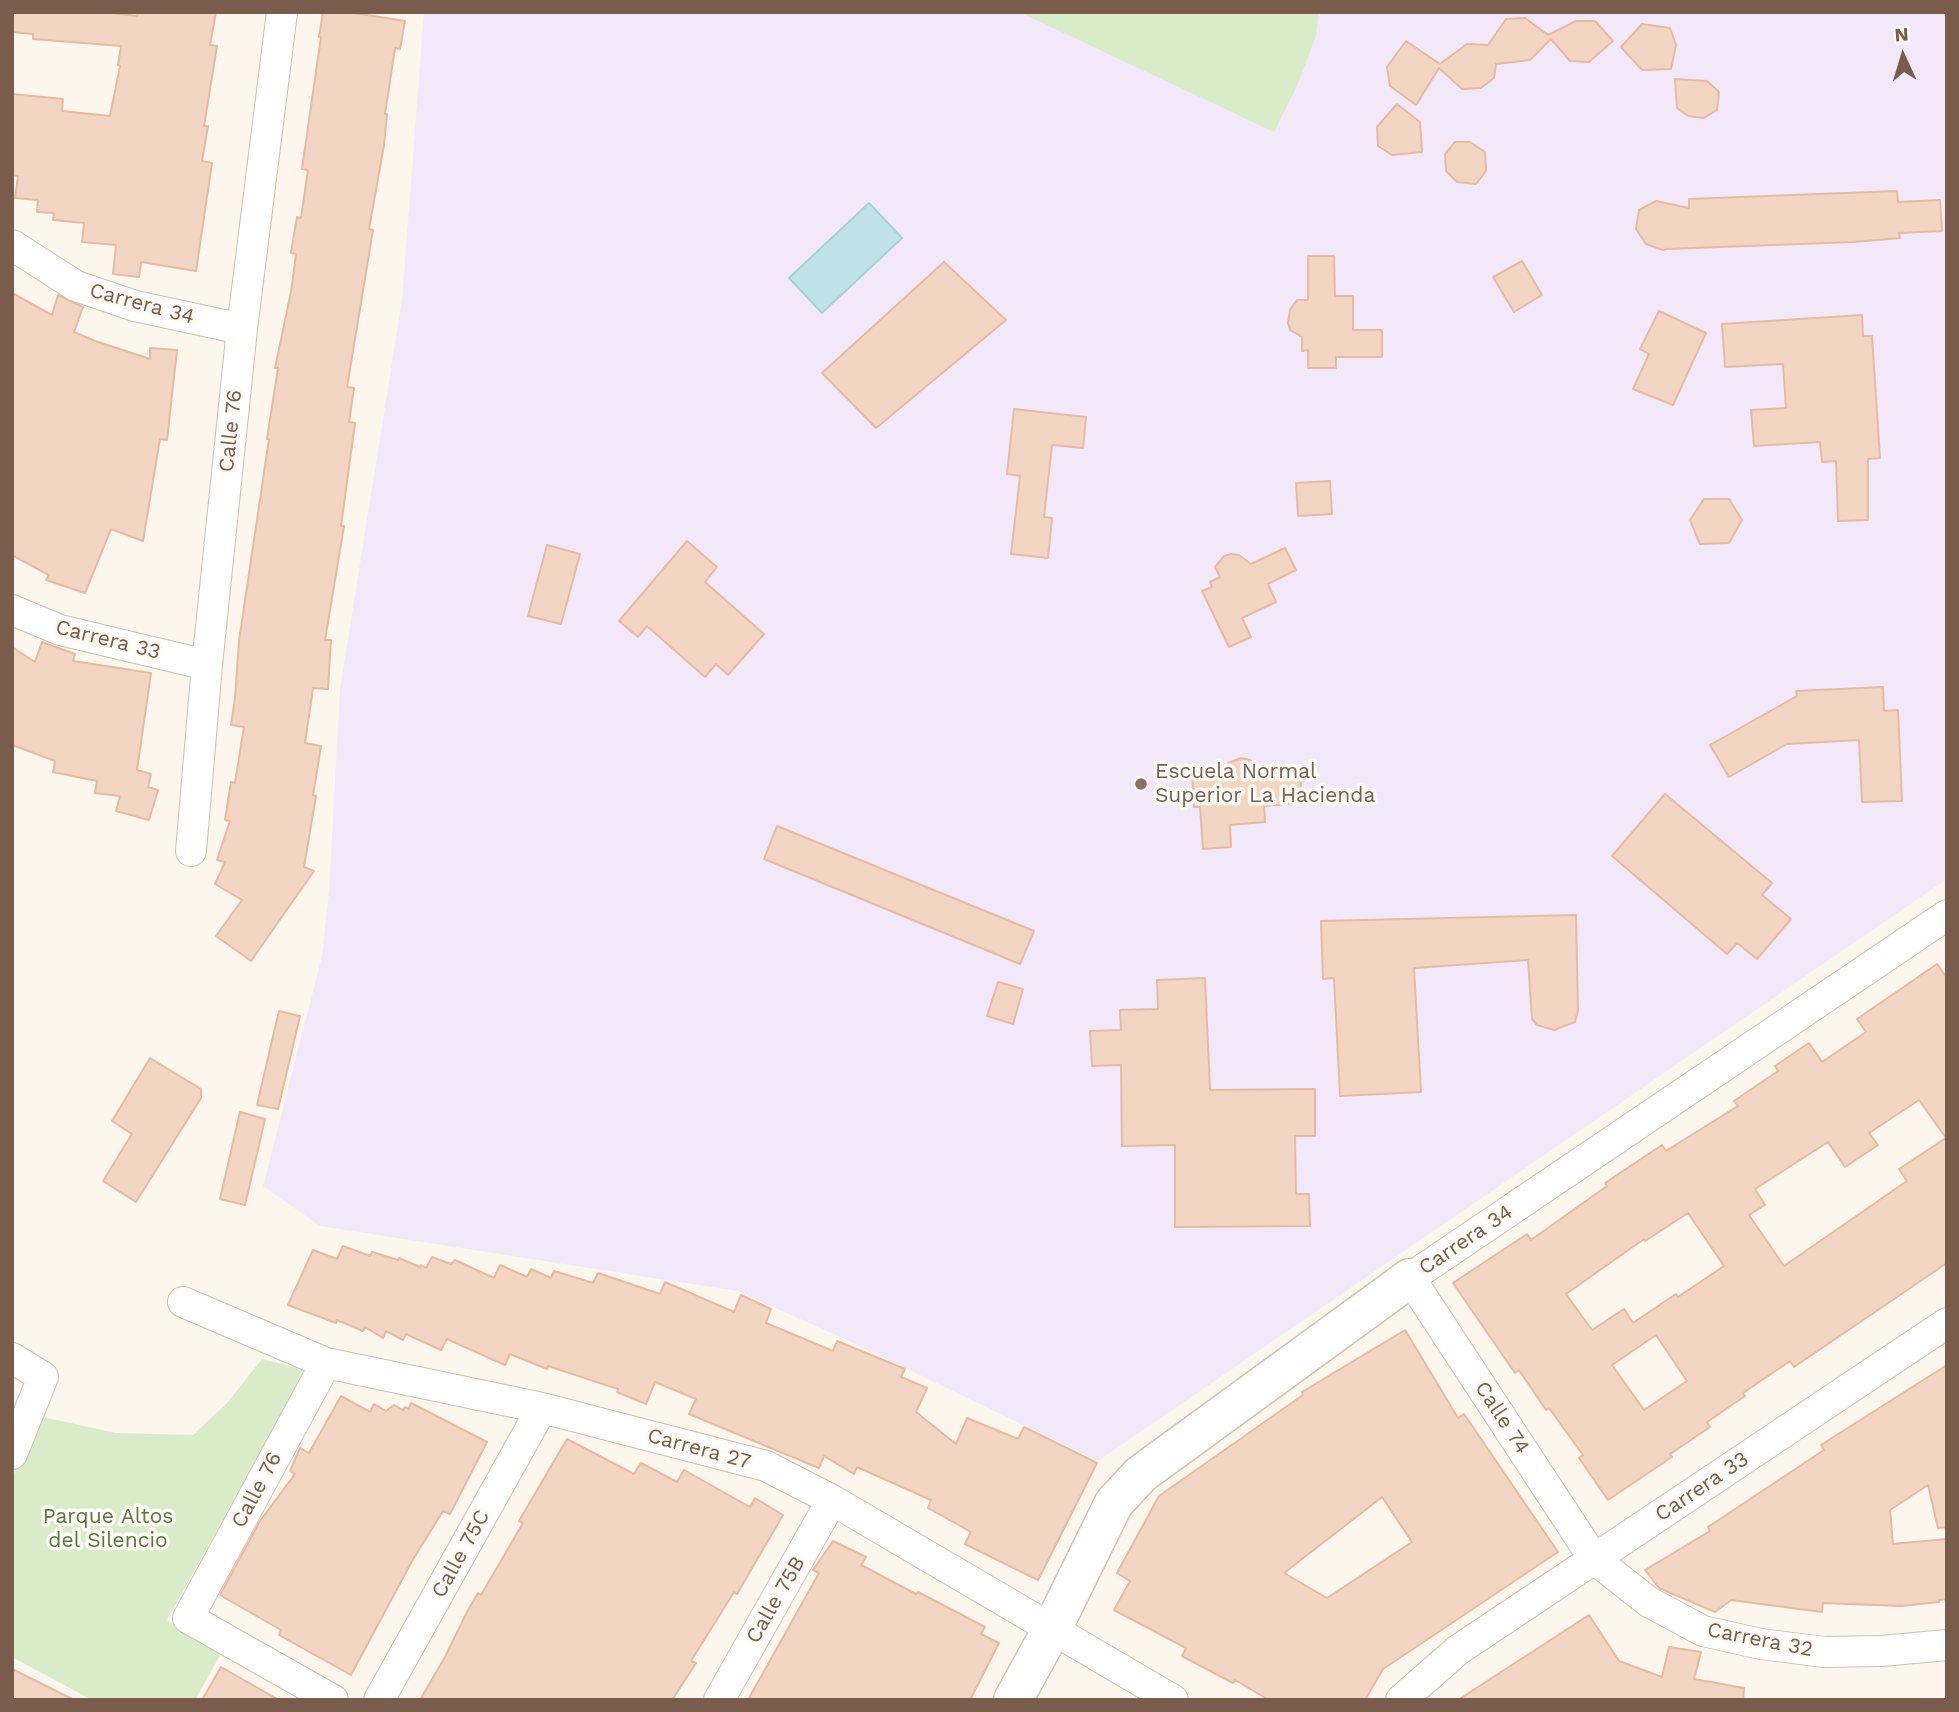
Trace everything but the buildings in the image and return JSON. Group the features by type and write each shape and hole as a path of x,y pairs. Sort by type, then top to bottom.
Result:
{"street":[{"name":"Calle 76","path":"191,851 207,665 242,329 282,12"},
{"name":"Carrera 34","path":"12,246 76,286 135,306 242,329"},
{"name":"Carrera 33","path":"12,610 60,629 207,665"},
{"name":"Carrera 34","path":"1013,1700 1052,1629 1114,1503 1141,1474 1410,1278 1947,915"},
{"name":"Calle 74","path":"1410,1278 1594,1559"},
{"name":"Carrera 27","path":"183,1302 326,1363 542,1408 766,1466 832,1500 1173,1700"},
{"name":"Carrera 33","path":"1401,1700 1458,1650 1947,1323"},
{"path":"12,1359 43,1377 12,1454"},
{"name":"Calle 76","path":"326,1363 188,1618 333,1700"},
{"name":"Calle 75C","path":"379,1700 542,1408"},
{"name":"Calle 75B","path":"719,1700 832,1500"},
{"name":"Carrera 32","path":"1594,1559 1649,1602 1703,1631 1761,1644 1824,1652 1881,1651 1947,1645"}],"shaded area":[{"name":"Escuela Normal Superior La Hacienda","path":"424,12 1943,12 1947,15 1947,879 1098,1461 845,1339 737,1291 320,1226 263,1186 322,956 329,892 340,689 402,300"}],"green space":[{"path":"1019,12 1319,12 1316,36 1296,88 1274,132"},
{"name":"Parque Altos del Silencio","path":"262,1359 306,1370 167,1620 222,1652 195,1700 92,1700 12,1657 12,1479 38,1416 116,1433 193,1435 227,1403"}],"water":[{"path":"869,203 902,238 822,313 789,278"}],"place":[{"name":"Escuela Normal Superior La Hacienda","path":"1141,784"}]}
